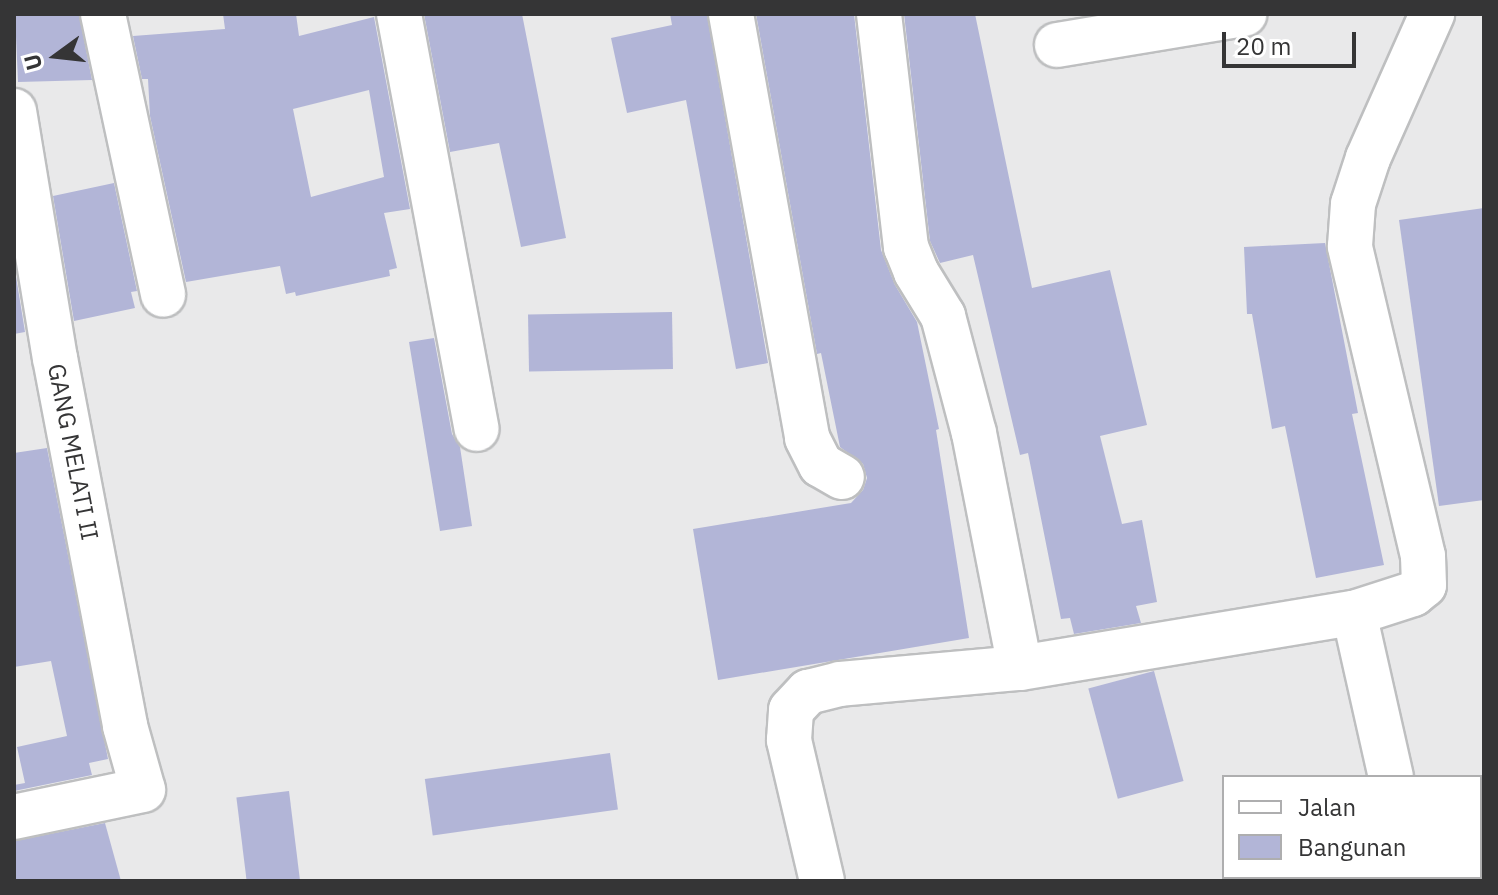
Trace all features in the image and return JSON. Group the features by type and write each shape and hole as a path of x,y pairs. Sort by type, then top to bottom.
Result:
{"street":[{"path":"103,14 163,295"},
{"path":"399,14 477,429"},
{"path":"731,14 807,438 821,465 842,477"},
{"path":"879,14 906,247 916,272 939,307 947,330 974,433 1020,668"},
{"path":"1057,45 1244,14"},
{"path":"822,881 789,740 791,710 808,692 840,684 1020,668 1354,613 1413,594 1424,585 1423,556 1350,246 1353,204 1368,158 1397,97 1418,38 1432,14"},
{"name":"GANG MELATI II","path":"14,111 55,358 113,665 143,790 14,817"},
{"path":"1354,613 1391,775"}],"building":[{"path":"15,14 79,14 92,80 18,82"},
{"path":"223,14 296,14 299,36 374,17 410,209 384,213 397,268 389,270 390,276 296,296 295,292 286,294 280,266 186,282 150,116 148,79 142,79 133,36 225,29","holes":["369,90 384,177 311,197 293,109"]},
{"path":"424,14 522,14 566,238 521,247 499,143 450,152"},
{"path":"670,14 707,14 768,363 736,369 686,100 627,113 611,38 672,25"},
{"path":"756,14 854,14 881,250 895,285 917,322 939,429 936,430 969,638 718,680 693,529 851,503 863,490 867,478 863,464 840,447 821,353 817,354"},
{"path":"904,14 975,14 1032,288 1110,270 1147,425 1100,436 1122,524 1142,520 1157,602 1136,606 1141,623 1074,634 1070,618 1061,619 1028,453 1020,455 973,255 940,263 930,241"},
{"path":"114,183 137,291 131,292 135,308 74,321 53,196"},
{"path":"1484,208 1484,500 1439,506 1399,220"},
{"path":"1325,243 1358,413 1352,414 1384,565 1316,578 1285,426 1272,429 1252,314 1247,314 1244,247"},
{"path":"14,264 25,332 14,334"},
{"path":"672,312 673,369 529,372 528,315"},
{"path":"434,338 452,434 460,447 472,526 440,531 409,342"},
{"path":"47,448 108,759 89,763 92,775 14,791 14,785 25,783 17,747 67,736 51,661 14,667 14,453"},
{"path":"1154,671 1184,781 1118,799 1088,689"},
{"path":"610,753 618,809 433,835 425,779"},
{"path":"289,791 300,881 247,881 236,797"},
{"path":"105,823 121,881 14,881 14,841"}]}
